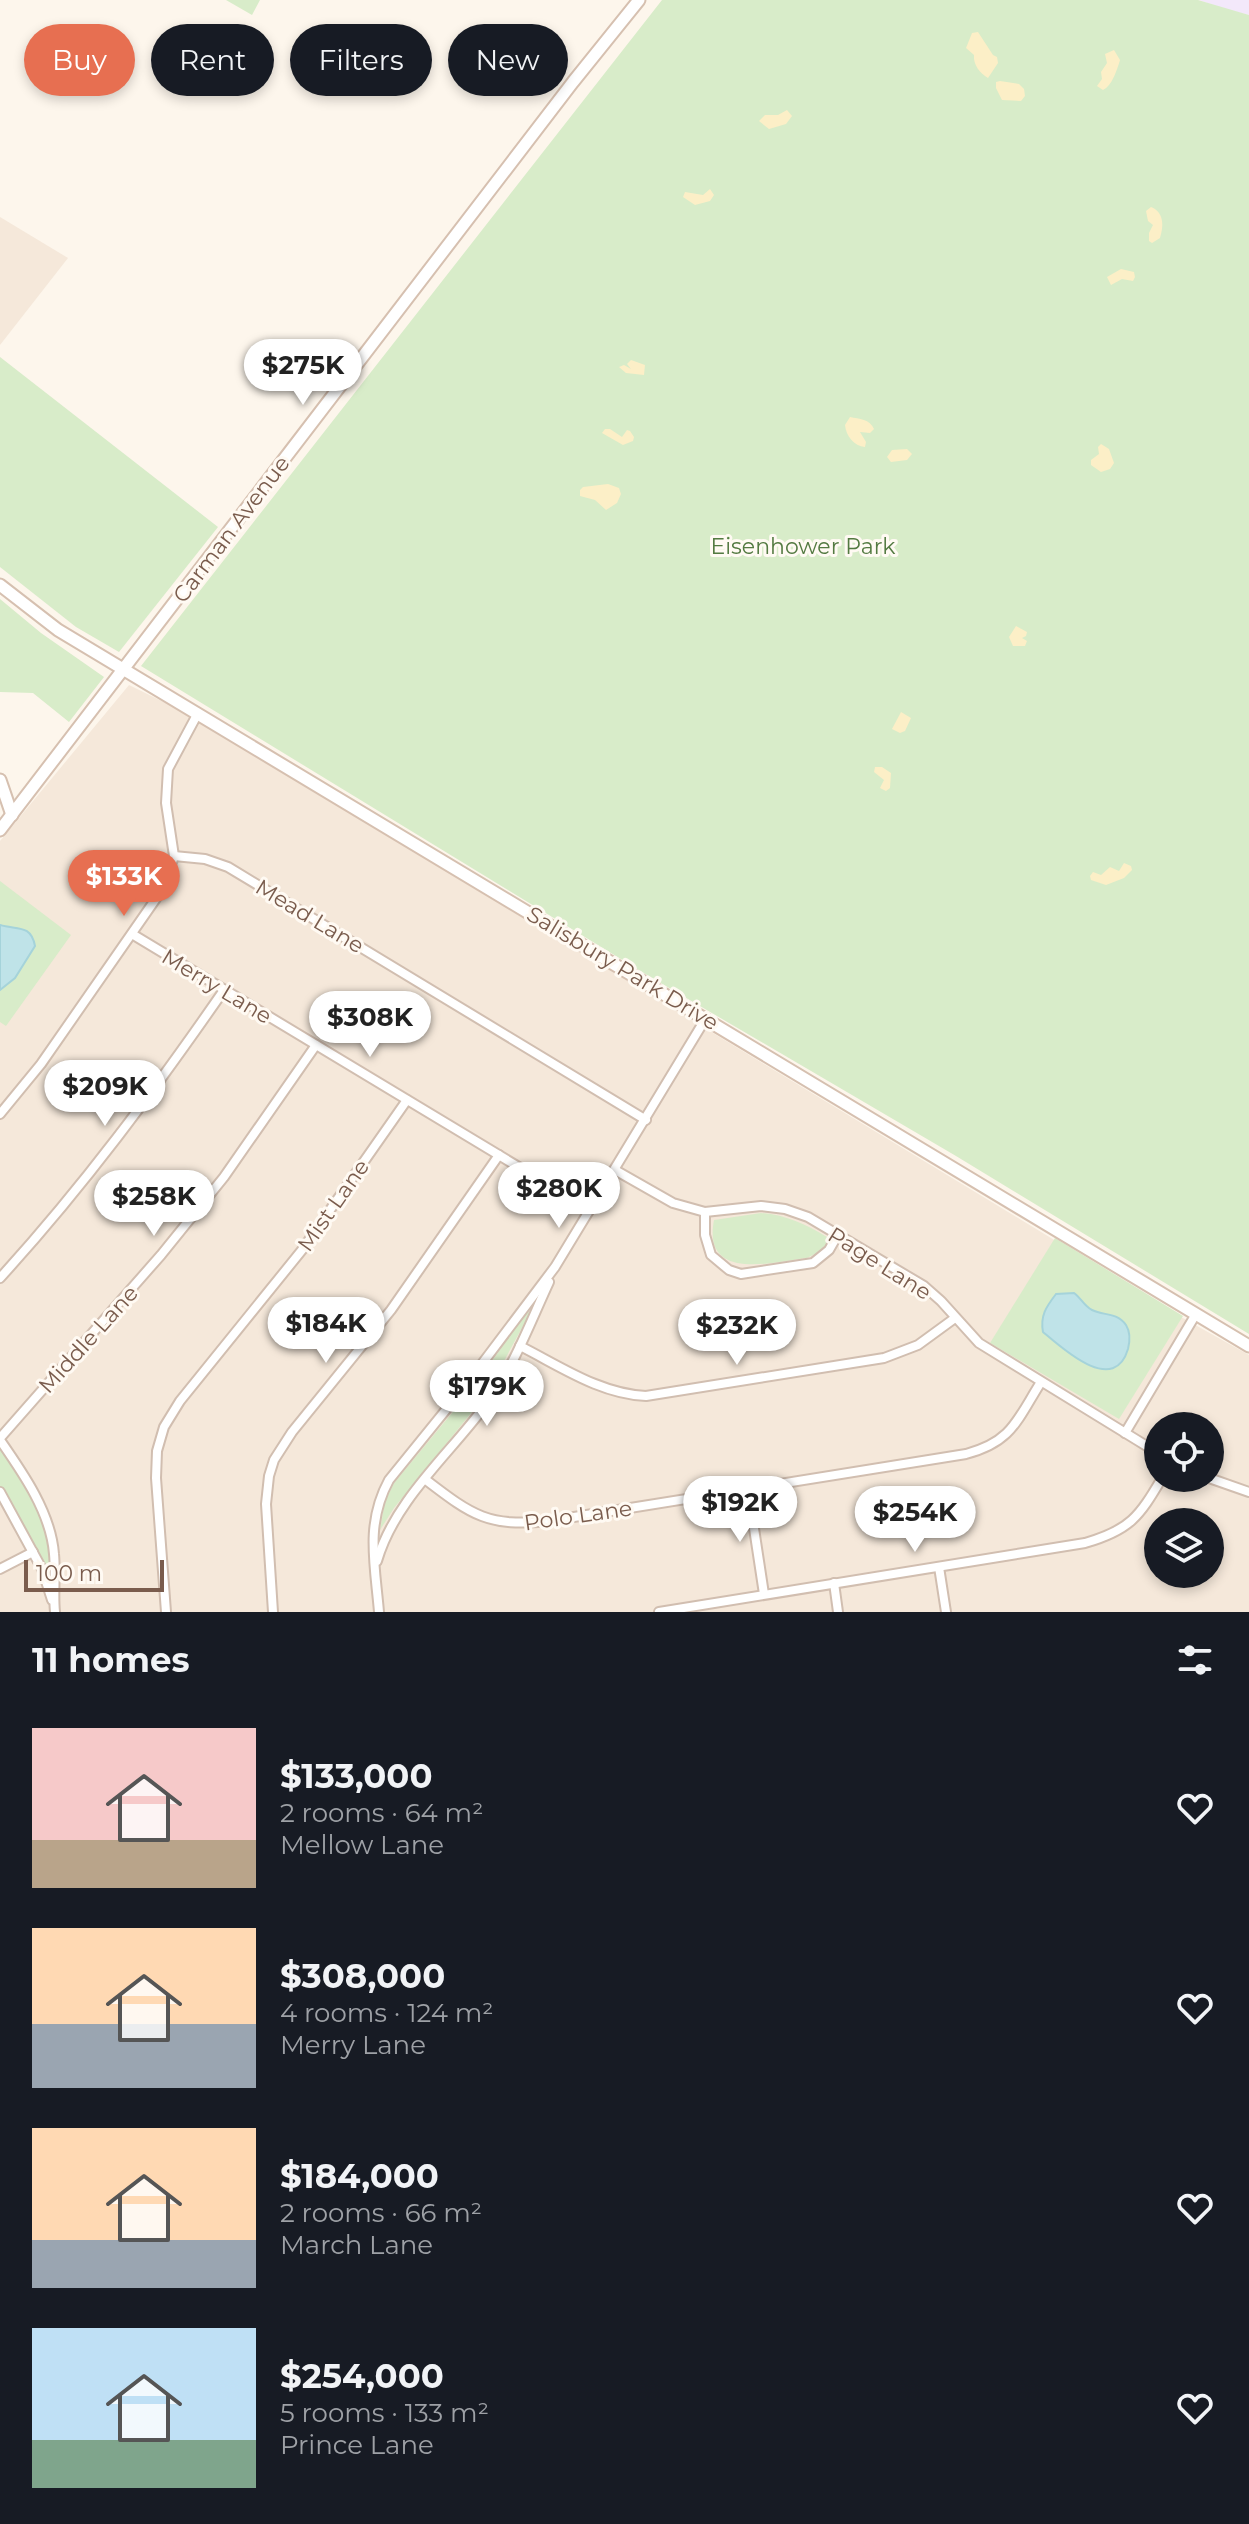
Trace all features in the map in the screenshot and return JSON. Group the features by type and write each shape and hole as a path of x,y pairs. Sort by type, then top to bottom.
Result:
{"main road":[{"name":"Carman Avenue","path":"0,830 639,0"},
{"name":"Salisbury Park Drive","path":"0,585 58,630 1249,1346"},
{"path":"0,780 12,815"}],"street":[{"path":"0,1114 41,1064 164,887 174,856 166,803 166,780 173,759 198,713"},
{"name":"Mead Lane","path":"174,856 205,859 228,867 646,1120"},
{"name":"Merry Lane","path":"132,934 590,1210"},
{"path":"0,1278 140,1110 224,990"},
{"path":"379,1612 374,1517 389,1480 555,1267 706,1018"},
{"name":"Middle Lane","path":"0,1439 161,1255 224,1177 316,1045"},
{"name":"Mist Lane","path":"166,1612 156,1478 157,1451 164,1427 180,1401 302,1250 407,1100"},
{"path":"273,1612 266,1504 274,1460 292,1432 391,1310 499,1155"},
{"name":"Page Lane","path":"615,1170 673,1203 705,1212 761,1206 785,1209 808,1217 924,1286 979,1343 1144,1445"},
{"path":"705,1212 705,1235 711,1255 729,1270 741,1274 813,1263 822,1257 837,1236"},
{"path":"375,1569 388,1529 488,1402 520,1346 555,1267"},
{"path":"1125,1433 1196,1314"},
{"path":"520,1346 603,1389 628,1396 646,1396 884,1358 918,1345 955,1318"},
{"name":"Polo Lane","path":"426,1480 478,1516 500,1523 518,1524 748,1489 989,1448 1010,1431 1041,1382"},
{"path":"0,1439 34,1496 51,1534 55,1556 54,1610"},
{"path":"1224,1483 1249,1492"},
{"path":"748,1489 764,1594"},
{"path":"0,1492 42,1569 54,1610"},
{"path":"659,1612 1085,1543 1112,1535 1141,1512 1153,1492"},
{"path":"0,1569 33,1552"},
{"path":"939,1567 946,1612"},
{"path":"834,1583 838,1612"}],"shaded area":[{"path":"1199,0 1249,0 1249,15 1222,8"},
{"path":"0,217 68,258 0,345"},
{"path":"129,685 184,712 1181,1317 1249,1355 1249,1612 0,1612 0,841"}],"green space":[{"path":"226,0 260,0 252,15"},
{"name":"Eisenhower Park","path":"662,0 1198,0 1249,15 1249,1334 956,1156 647,975 141,666"},
{"path":"0,357 218,527 119,652 76,627 0,567"},
{"path":"0,599 41,633 104,677 69,722 33,693 0,692"},
{"path":"0,881 71,935 6,1026 0,1022"},
{"path":"761,1213 803,1224 827,1237 828,1243 807,1258 759,1264 743,1264 719,1253 713,1240 714,1220"},
{"path":"1055,1238 1183,1316 1119,1419 990,1343"},
{"path":"527,1311 530,1313 485,1396 394,1508 380,1530 385,1501 394,1483 476,1384"},
{"path":"0,1442 43,1517 53,1555 53,1599 0,1490"}],"sand":[{"path":"978,32 997,57 998,63 988,78 982,74 974,55 966,48 972,33"},
{"path":"1114,50 1120,60 1112,81 1103,90 1097,86 1107,63 1105,54"},
{"path":"996,82 1019,84 1025,96 1021,101 1002,100 996,88"},
{"path":"787,110 792,116 786,124 769,129 759,121 765,115 778,115"},
{"path":"710,189 714,195 710,201 695,205 683,197 685,192 703,195"},
{"path":"1151,207 1161,216 1162,224 1160,238 1152,243 1149,233 1153,225 1148,221 1146,211"},
{"path":"1121,269 1134,272 1133,281 1122,279 1111,285 1107,277"},
{"path":"631,360 645,365 644,375 626,373 619,367 624,365 631,369 627,364"},
{"path":"850,417 867,421 874,429 870,433 860,432 866,442 865,447 851,440 847,433 845,425"},
{"path":"605,429 622,437 627,430 630,431 633,441 623,445 602,433"},
{"path":"1101,444 1109,449 1114,463 1110,469 1101,472 1091,465 1091,460 1099,454"},
{"path":"907,449 912,454 907,460 891,462 887,457 892,450"},
{"path":"608,484 619,488 621,494 617,503 606,510 595,500 580,496 583,487"},
{"path":"1016,626 1027,632 1022,638 1027,641 1025,646 1013,646 1009,637"},
{"path":"901,712 911,718 905,731 900,733 892,729"},
{"path":"875,767 882,767 891,773 890,788 886,791 880,788 884,780 874,772"},
{"path":"1124,863 1132,870 1124,878 1106,885 1091,880 1093,872 1101,875 1110,867 1119,871"}],"water":[{"path":"0,925 27,931 35,946 15,978 0,990"},
{"path":"1074,1293 1089,1308 1119,1318 1128,1328 1128,1349 1121,1362 1112,1369 1100,1369 1088,1364 1043,1332 1045,1312 1056,1294"}]}
